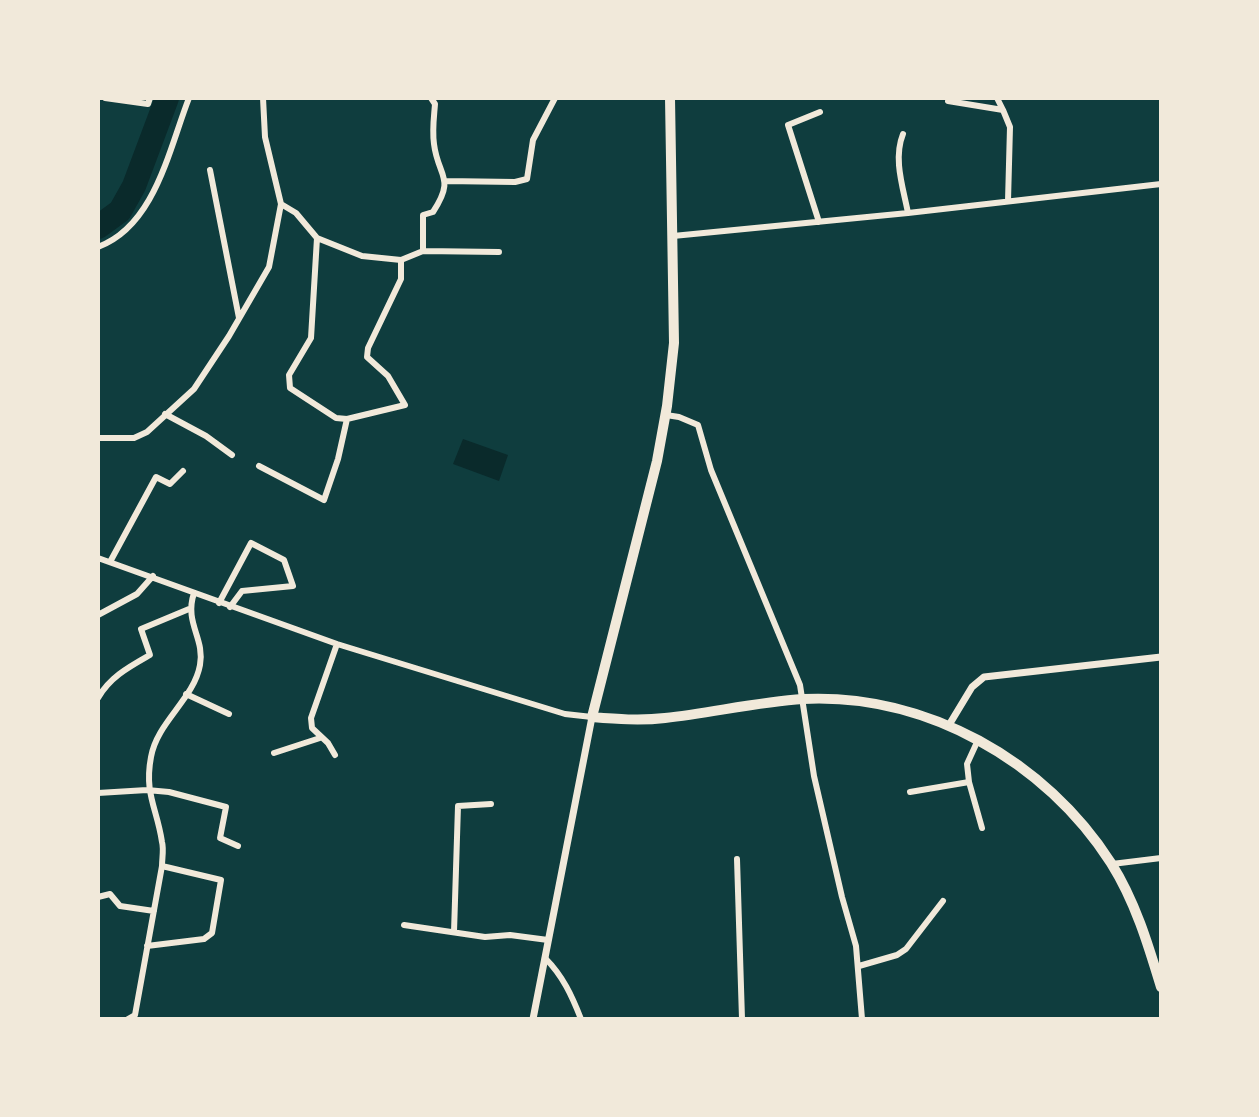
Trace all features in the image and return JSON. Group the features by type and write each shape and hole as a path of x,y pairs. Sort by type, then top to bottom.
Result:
{"highway":[{"path":"670,98 674,343 666,415 592,717 633,720 663,718 803,699 883,707 949,725 1011,760 1046,787 1078,819 1112,864 1143,930 1161,987"}],"street":[{"path":"105,98 148,104 150,98"},
{"path":"98,247 125,232 140,216 159,178 189,98"},
{"path":"98,438 134,438 147,432 194,389 269,267 281,204 265,137 263,98"},
{"path":"423,251 423,215 433,212 445,195 445,181 434,146 435,104 431,98"},
{"path":"445,181 515,182 527,179 533,140 555,98"},
{"path":"997,98 1010,127 1008,201"},
{"path":"948,101 1003,110"},
{"path":"819,222 788,125 820,112"},
{"path":"903,134 898,147 899,163 908,213"},
{"path":"210,170 239,318"},
{"path":"673,236 1161,184"},
{"path":"281,204 296,213 317,238 362,256 401,260 423,251 499,252"},
{"path":"317,238 311,338 288,382 290,388 336,418 347,419 405,405 388,376 367,357 368,348 401,279 401,260"},
{"path":"165,414 206,436 232,455"},
{"path":"666,415 698,425 711,470 800,685 814,776 859,966 862,1019"},
{"path":"259,466 324,500 347,419"},
{"path":"110,562 156,477 170,484 183,471"},
{"path":"219,603 251,543 284,560 293,586 242,591 230,607"},
{"path":"98,558 337,644 565,714 592,717 533,1019"},
{"path":"98,615 137,594 153,576"},
{"path":"128,1019 135,1015 162,866 163,842 147,790 151,754 170,718 195,682 200,649 189,609 194,593"},
{"path":"98,698 105,686 122,671 150,655 141,629 189,609"},
{"path":"335,755 328,743 312,728 311,718 337,644"},
{"path":"949,725 972,687 984,677 1161,657"},
{"path":"186,694 229,714"},
{"path":"274,753 320,738"},
{"path":"978,740 967,764 982,828"},
{"path":"910,792 969,782"},
{"path":"98,793 169,792 226,807 220,838 238,846"},
{"path":"454,932 458,806 491,804"},
{"path":"1112,864 1161,858"},
{"path":"737,859 742,1019"},
{"path":"147,946 204,939 212,933 221,880 162,866"},
{"path":"98,897 110,894 120,906 154,911"},
{"path":"859,966 897,955 906,949 943,901"},
{"path":"404,925 548,940"},
{"path":"545,958 570,991 581,1019"}],"water":[{"path":"463,439 508,455 499,481 453,464"}],"waterway":[{"path":"98,227 120,211 134,186 167,98"}]}
